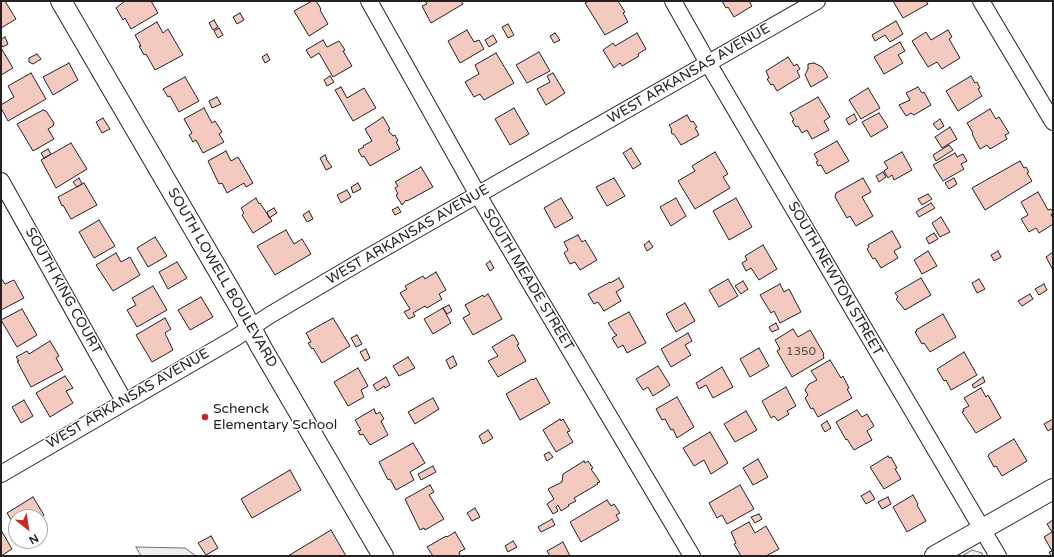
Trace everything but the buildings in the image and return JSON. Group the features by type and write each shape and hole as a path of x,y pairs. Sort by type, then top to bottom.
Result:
{"street":[{"name":"SOUTH LOWELL BOULEVARD","path":"61,1 383,556"},
{"name":"SOUTH MEADE STREET","path":"369,1 478,195 692,556"},
{"name":"SOUTH NEWTON STREET","path":"674,1 708,63 998,556"},
{"name":"WEST ARKANSAS AVENUE","path":"1,474 124,401 235,338 365,259 817,1"},
{"path":"981,1 1053,122"},
{"name":"SOUTH KING COURT","path":"1,181 124,401"},
{"path":"935,556 1053,489"}],"shaded area":[{"path":"136,547 185,548 196,556 141,556"},
{"path":"972,550 982,553 983,556 962,556"}],"place":[{"name":"Schenck Elementary School","path":"205,417"}]}
